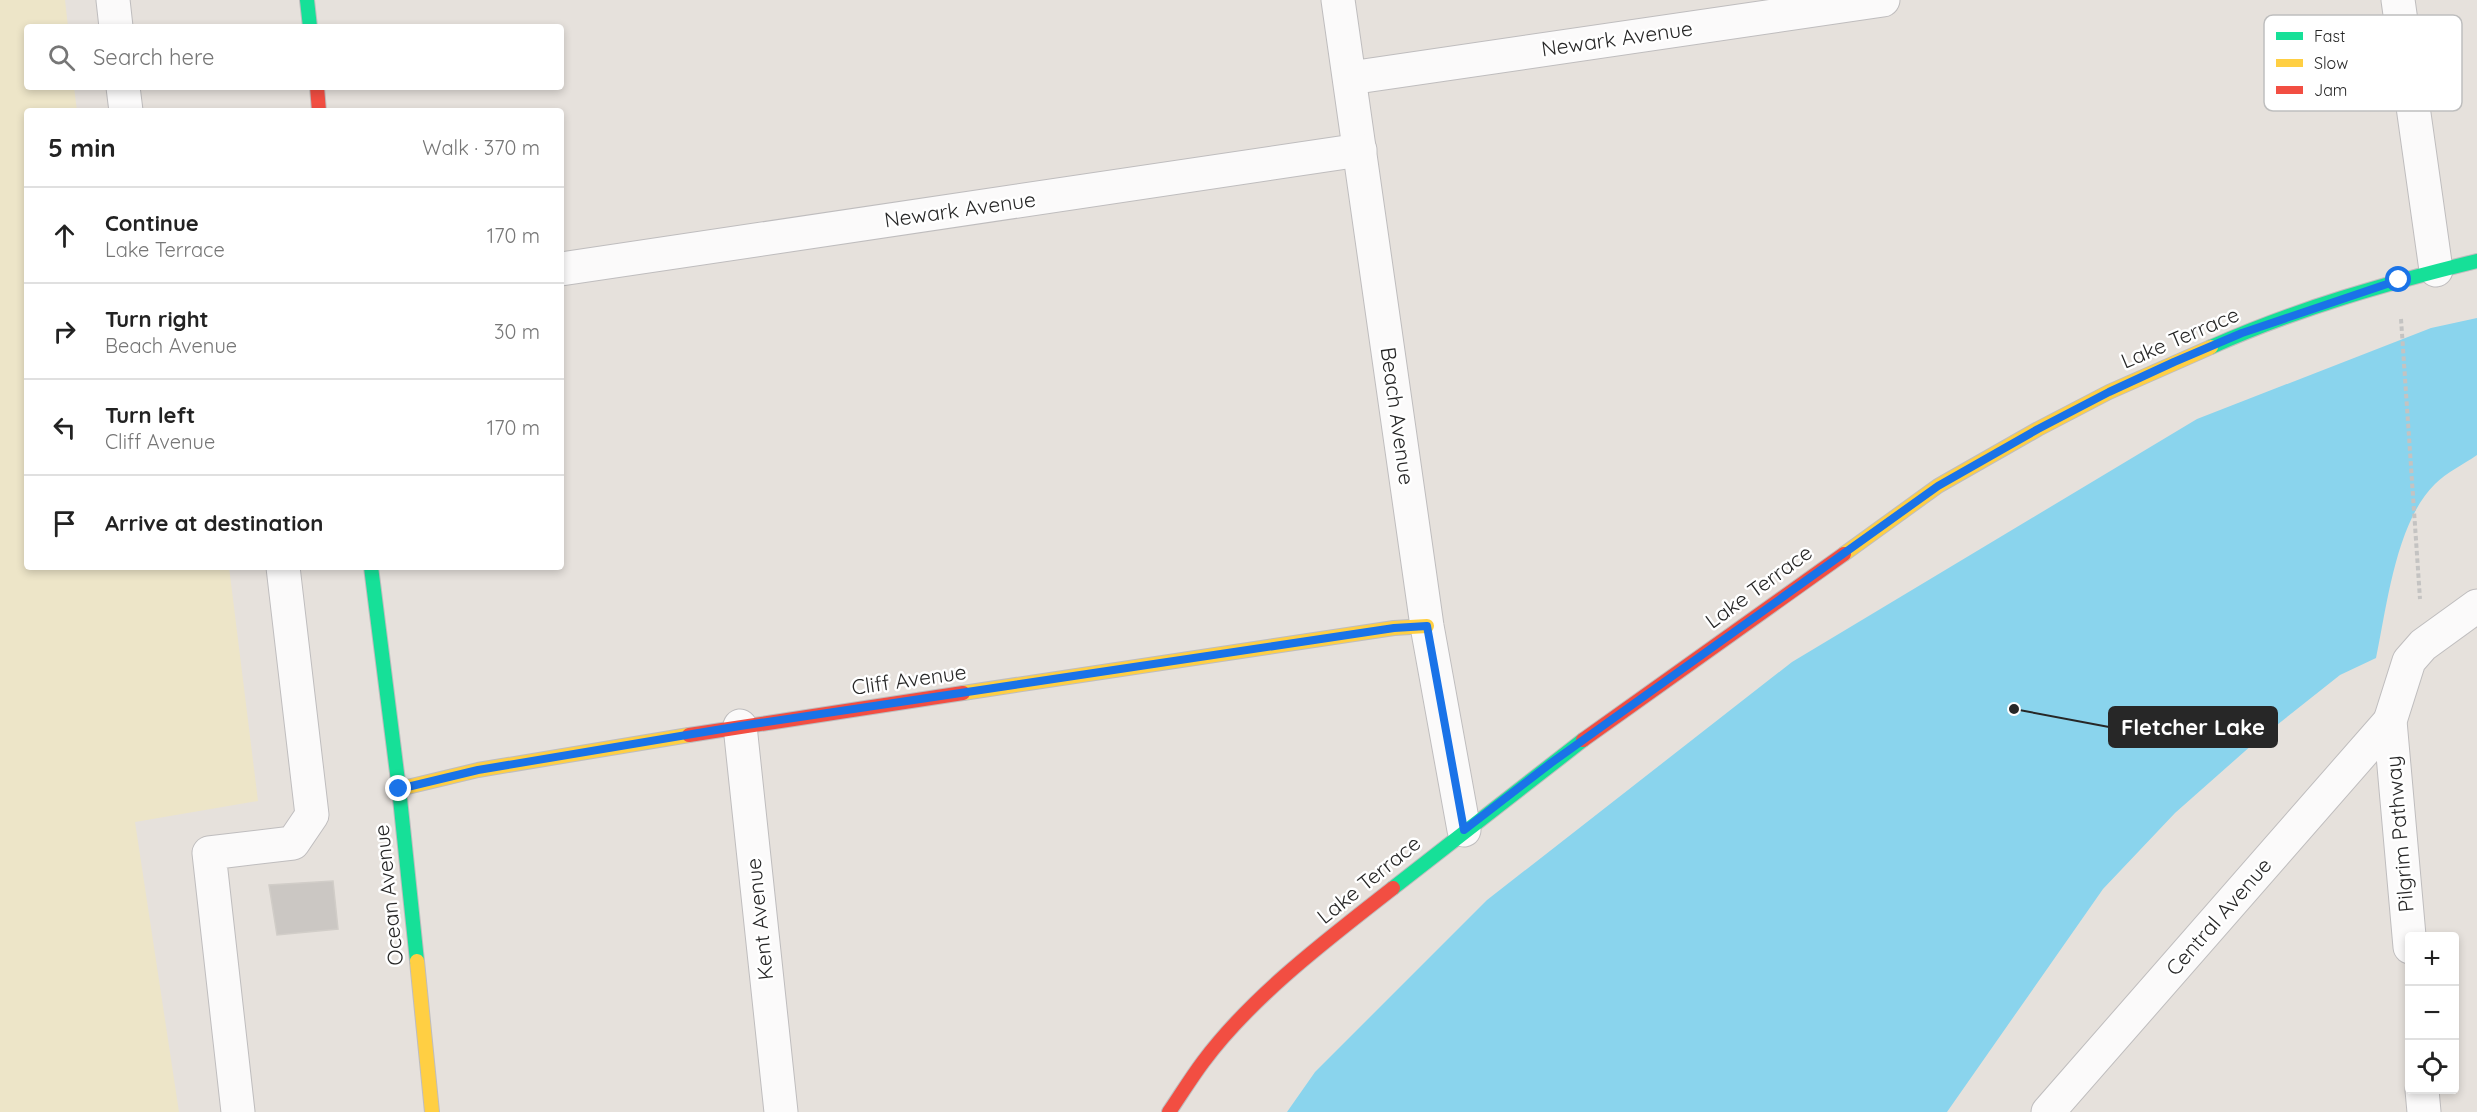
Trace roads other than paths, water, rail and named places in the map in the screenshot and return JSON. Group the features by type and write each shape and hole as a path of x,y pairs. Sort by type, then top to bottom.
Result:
{"street":[{"path":"113,0 116,24"},
{"path":"307,0 310,24"},
{"name":"Beach Avenue","path":"1338,0 1427,626 1464,830"},
{"name":"Newark Avenue","path":"1350,78 1883,0"},
{"path":"2398,0 2400,15"},
{"path":"123,90 126,108"},
{"path":"316,90 319,108"},
{"path":"2414,111 2436,270"},
{"name":"Newark Avenue","path":"564,269 1360,150"},
{"name":"Lake Terrace","path":"1169,1112 1203,1062 1225,1036 1268,993 1328,939 1551,763 1938,486 2038,429 2109,392 2174,362 2264,325 2342,298 2436,270 2477,261"},
{"path":"238,1112 209,853 293,843 312,815 283,570"},
{"name":"Ocean Avenue","path":"371,570 399,789 432,1112"},
{"path":"2390,721 2409,661 2423,645 2477,606"},
{"name":"Cliff Avenue","path":"399,789 478,770 740,726 1383,630 1427,626"},
{"name":"Pilgrim Pathway","path":"2390,721 2408,932"},
{"name":"Central Avenue","path":"2048,1112 2390,721"},
{"name":"Kent Avenue","path":"740,726 781,1112"},
{"path":"2422,1094 2424,1112"}],"water":[{"path":"2477,318 2477,455 2435,484 2422,500 2411,520 2395,566 2376,658 2340,675 2253,744 2175,813 2103,889 1947,1112 1287,1112 1315,1072 1487,900 1792,662 2197,419 2431,328"}],"place":[{"name":"Fletcher Lake","path":"2014,709"}]}
